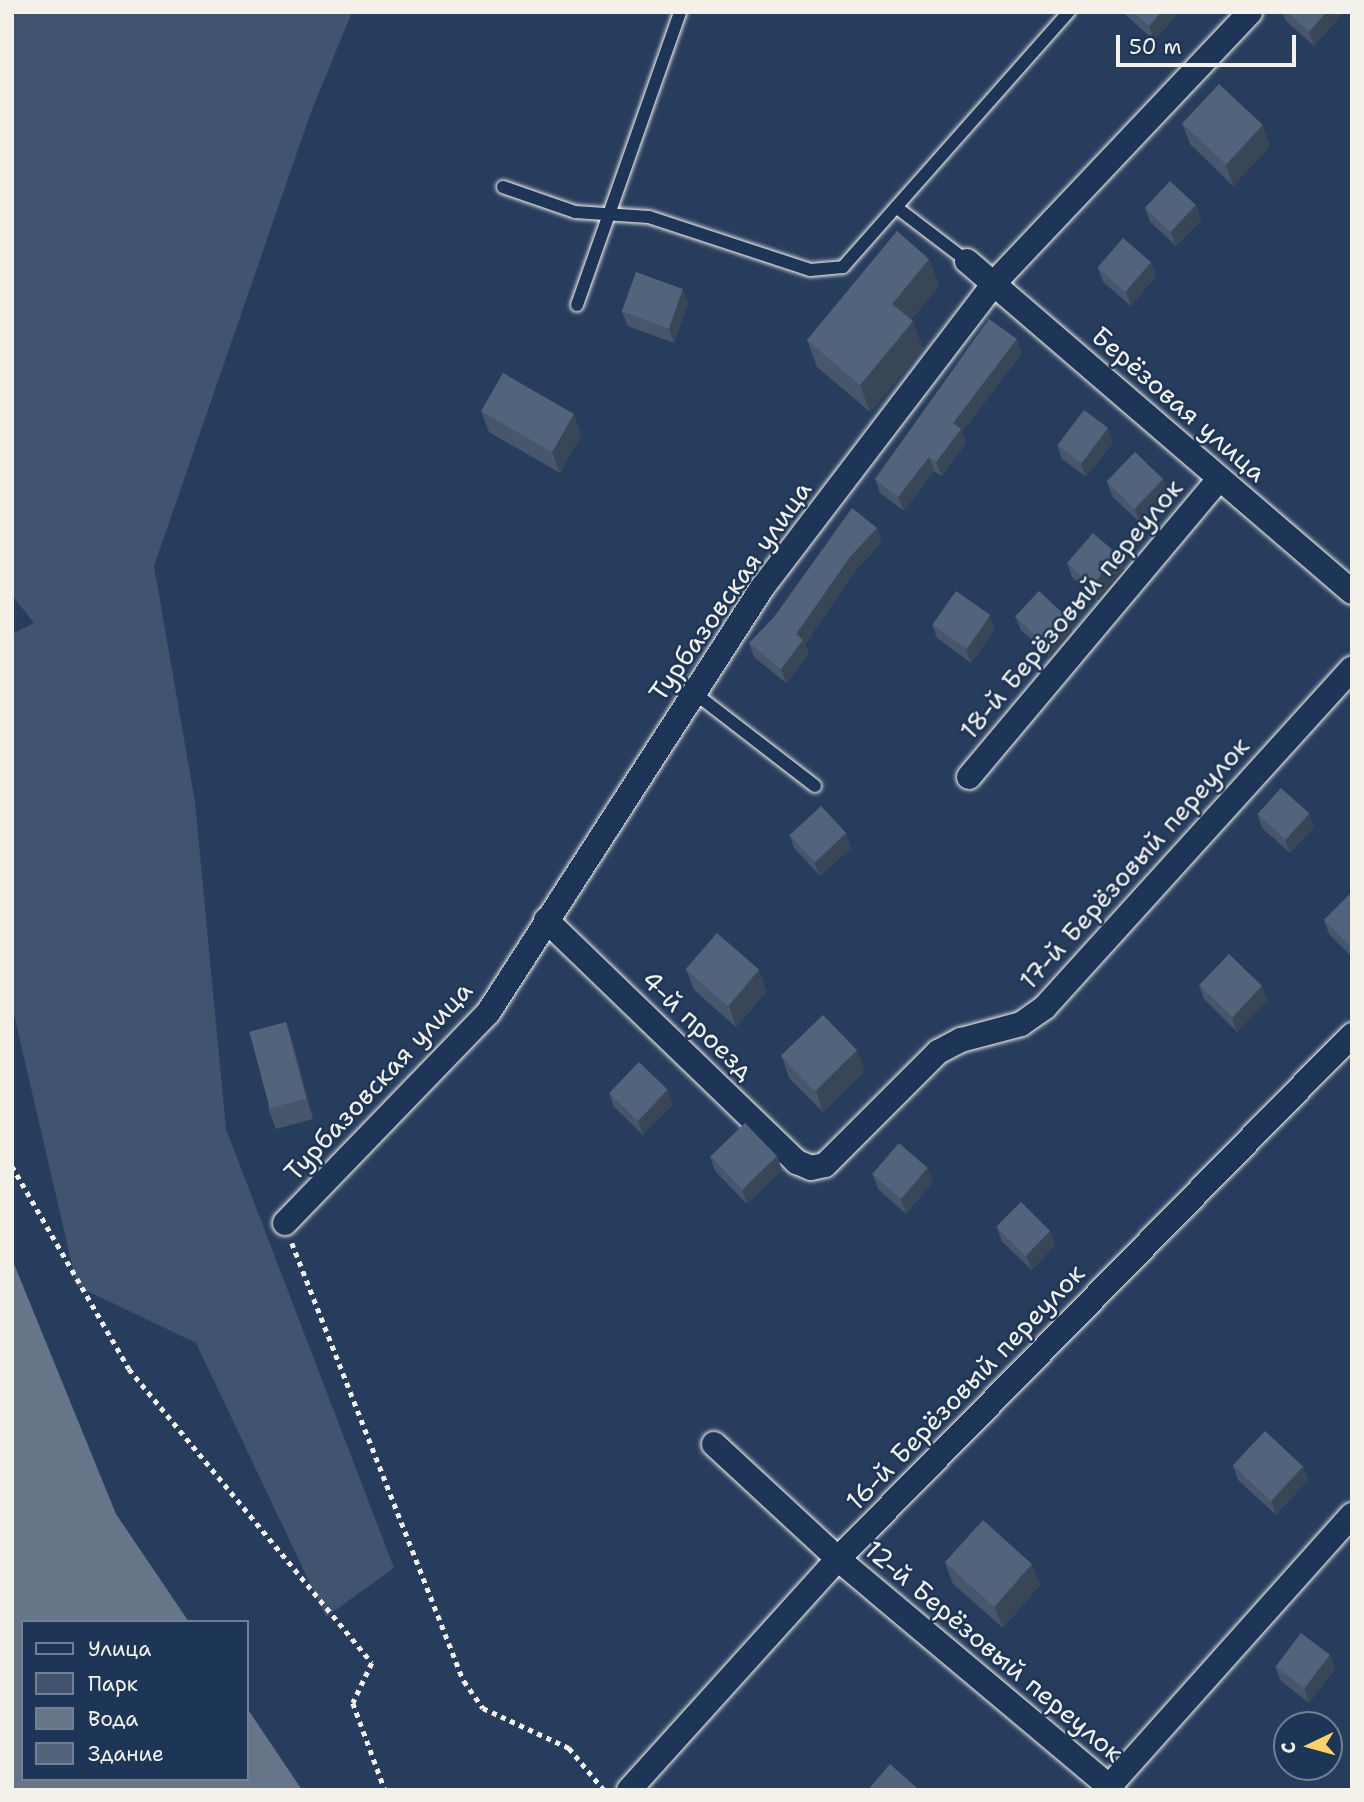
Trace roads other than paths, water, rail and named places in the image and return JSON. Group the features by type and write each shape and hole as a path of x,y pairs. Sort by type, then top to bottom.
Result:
{"street":[{"name":"Турбазовская улица","path":"285,1223 488,1013 762,588 995,282 1250,12"},
{"name":"Берёзовая улица","path":"967,261 995,282 1352,592"},
{"name":"18-й Берёзовый переулок","path":"970,777 1219,479"},
{"name":"17-й Берёзовый переулок","path":"811,1168 825,1166 938,1052 961,1040 1021,1024 1045,1007 1352,669"},
{"name":"4-й проезд","path":"546,920 797,1162 811,1168"},
{"name":"16-й Берёзовый переулок","path":"629,1790 838,1559 1352,1035"},
{"name":"12-й Берёзовый переулок","path":"714,1444 838,1559 1110,1789"},
{"path":"1110,1789 1352,1515"}],"lane":[{"path":"577,304 680,12"},
{"path":"503,187 575,212 609,212 649,217 810,270 844,267 1069,12"},
{"path":"896,207 967,261"},
{"path":"693,692 815,786"}],"water":[{"path":"12,1259 116,1514 188,1620 21,1620 21,1781 248,1781 248,1709 302,1790 12,1790"}]}
